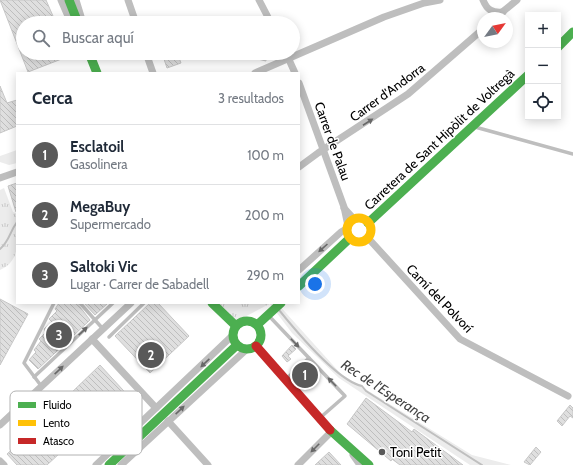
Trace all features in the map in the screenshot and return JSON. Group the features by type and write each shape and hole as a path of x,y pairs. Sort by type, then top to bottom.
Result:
{"street":[{"path":"61,0 68,16"},
{"path":"69,0 75,16"},
{"path":"76,0 81,16"},
{"path":"128,0 134,16"},
{"path":"259,0 267,16"},
{"path":"300,50 384,17 424,3 440,0"},
{"path":"483,0 486,8 493,12"},
{"path":"503,12 517,0"},
{"path":"561,44 573,32"},
{"name":"Carrer d'Andorra","path":"300,166 408,94 477,33"},
{"path":"91,60 96,72"},
{"path":"148,60 152,72"},
{"path":"257,72 278,60"},
{"path":"289,60 295,72"},
{"name":"Carretera de Sant Hipòlit de Voltregà","path":"368,223 525,78"},
{"name":"Carrer de Palau","path":"300,86 344,207 348,231"},
{"path":"0,178 16,172"},
{"name":"Carrer de Palau","path":"344,207 354,219"},
{"path":"301,281 348,231 354,219 361,218 368,223 371,230 365,241 357,242 348,231"},
{"path":"300,269 341,232 348,231"},
{"name":"Camí del Polvorí","path":"368,238 460,339 568,396"},
{"path":"38,391 130,304"},
{"path":"213,304 234,331 237,345"},
{"path":"257,325 278,306"},
{"path":"142,421 234,331 246,321 257,325 261,334 259,342 142,445"},
{"path":"92,339 140,391"},
{"path":"237,345 251,348 286,380 349,449 369,465"},
{"path":"142,434 237,345"},
{"path":"142,393 156,408"},
{"path":"0,425 10,416"},
{"path":"168,421 208,465"},
{"path":"298,465 332,431"},
{"path":"349,449 360,465"},
{"path":"96,465 107,455"},
{"path":"109,465 120,455"},
{"path":"121,465 132,455"},
{"path":"0,461 4,465"}],"lane":[{"path":"474,126 573,154"},
{"path":"42,387 24,363 54,304"},
{"path":"81,304 103,329"},
{"path":"34,377 112,304"},
{"path":"109,337 143,304"},
{"path":"268,315 345,396 320,418"},
{"path":"286,380 309,358"}],"green space":[{"path":"16,150 16,163 9,165 0,162 0,156"},
{"path":"4,188 13,212 16,214 16,250 12,260 7,266 0,270 0,190"},
{"path":"215,304 269,304 235,322"},
{"path":"270,304 278,304 341,374 472,455 511,465 470,465 339,378 292,333"}],"building":[{"path":"0,0 46,0 53,16 16,16 16,41"},
{"path":"23,60 59,60 28,72"},
{"path":"164,60 180,60 181,63 167,68"},
{"path":"0,86 7,103 16,100 16,126 0,133"},
{"path":"16,183 16,212 8,186"},
{"path":"0,299 28,314 0,365"},
{"path":"58,304 78,304 90,320 38,369 29,360 36,352 34,350 41,341 39,339 46,332 44,329 52,322 49,319 57,311 55,309"},
{"path":"85,304 107,304 95,315"},
{"path":"149,304 159,304 189,336 150,373 115,336"},
{"path":"292,345 296,349 288,356 291,359 287,362 282,356"},
{"path":"100,365 124,391 73,391"},
{"path":"366,398 412,432 414,429 463,465 400,465 392,459 391,461 347,424"},
{"path":"570,405 573,408 573,418 570,416 562,426 557,421"},
{"path":"536,447 541,452 530,465 524,462"},
{"path":"10,451 10,455 58,455 47,465 17,465 7,454"},
{"path":"329,452 341,465 315,465"}],"waterway":[{"name":"Rec de l'Esperança","path":"0,249 6,243 16,224"},
{"name":"Rec de l'Esperança","path":"279,310 318,354 341,375 362,386 366,391 482,465"}],"traffic: fast":[{"path":"69,0 75,16"},
{"path":"561,44 573,32"},
{"path":"92,60 97,72"},
{"path":"368,223 525,78"},
{"path":"300,285 350,238"},
{"path":"213,304 236,326"},
{"path":"257,325 280,304"},
{"path":"247,321 257,325 261,335 257,345 247,349 237,345 233,335 237,325 247,321"},
{"path":"142,434 237,345"},
{"path":"330,430 369,465"},
{"path":"109,465 120,455"}],"traffic: slow":[{"path":"359,218 364,219 370,225 371,230 370,235 364,241 359,242 354,241 348,235 347,230 348,225 354,219 359,218"}],"traffic: jam":[{"path":"256,346 330,430"}],"place":[{"name":"Saltoki Vic","path":"59,335"},
{"name":"MegaBuy","path":"151,355"},
{"name":"Esclatoil","path":"305,375"},
{"name":"Toni Petit","path":"382,452"}]}
